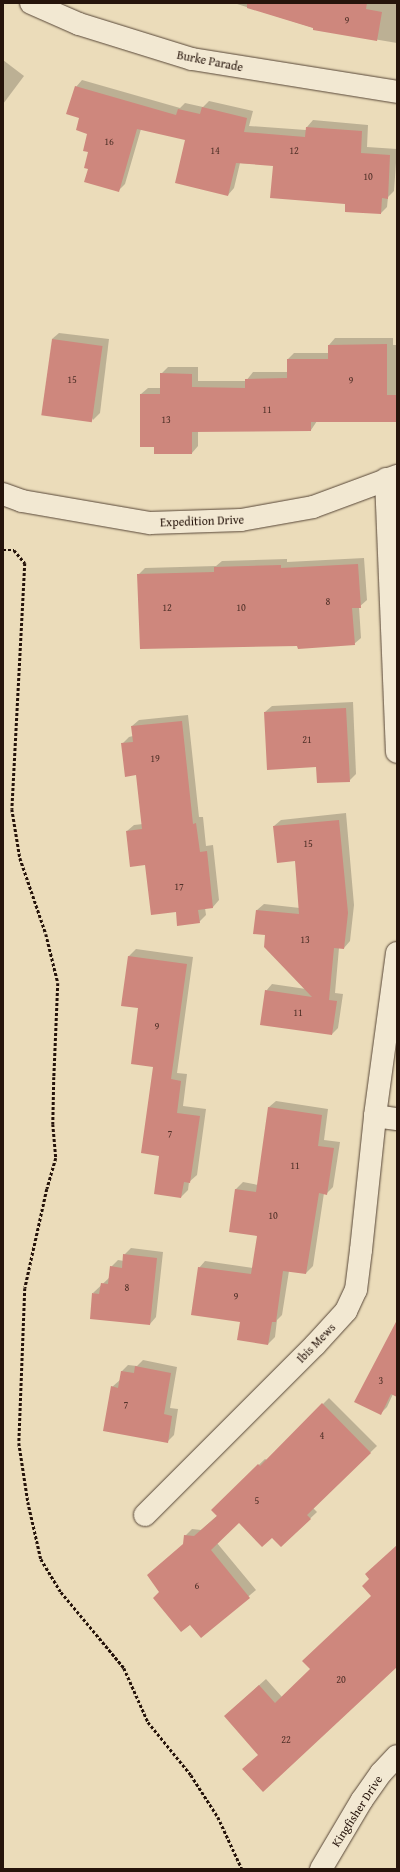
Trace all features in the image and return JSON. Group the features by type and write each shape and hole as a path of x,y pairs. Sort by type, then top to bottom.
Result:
{"street":[{"name":"Burke Parade","path":"31,3 80,24 192,59 397,92"},
{"name":"Expedition Drive","path":"3,494 22,501 150,523 241,520 313,507 392,478"},
{"path":"392,478 397,752"},
{"name":"Ibis Mews","path":"145,1515 346,1312 356,1290 362,1250 375,1116 397,953"},
{"path":"375,1116 397,1119"},
{"name":"Kingfisher Drive","path":"321,1869 362,1800 381,1773 397,1756"}],"path":[{"path":"3,550 14,550 25,562 12,809 20,858 46,934 58,983 53,1124 56,1158 47,1189 25,1288 18,1443 28,1502 41,1559 61,1592 124,1668 148,1722 191,1775 218,1818 242,1869"}],"building":[{"path":"247,3 367,3 366,9 382,12 377,41 313,30 313,28 247,8"},
{"path":"75,86 176,115 178,109 200,114 202,107 247,118 244,132 305,137 306,127 362,131 361,153 390,155 388,199 382,198 381,214 345,212 345,204 270,198 273,166 236,163 228,196 175,183 185,140 137,129 119,192 84,182 88,169 84,168 88,152 83,151 87,134 76,130 79,118 66,114"},
{"path":"52,339 103,346 92,422 41,415"},
{"path":"387,344 387,395 396,395 397,422 311,422 311,431 192,432 192,454 154,454 154,447 140,447 140,394 160,394 160,373 192,374 192,387 245,388 245,379 287,378 287,359 328,359 328,345"},
{"path":"358,564 361,608 352,608 355,645 298,649 297,646 140,649 137,574 214,572 214,567 281,565 281,568"},
{"path":"346,708 350,782 317,783 316,767 267,770 264,712"},
{"path":"182,721 193,824 196,823 200,852 207,851 213,908 198,910 200,923 177,926 176,912 151,915 145,865 130,867 126,831 142,829 136,775 125,777 121,743 133,742 131,726"},
{"path":"339,820 348,913 344,949 334,948 329,1000 337,1001 332,1035 260,1025 265,990 312,997 264,947 265,935 253,934 256,910 299,914 295,861 277,863 273,826"},
{"path":"128,956 187,964 171,1079 181,1081 177,1113 200,1116 190,1183 184,1182 181,1198 154,1194 159,1156 141,1153 153,1067 131,1064 138,1008 121,1006"},
{"path":"268,1107 322,1115 318,1146 334,1148 327,1195 319,1193 306,1274 283,1271 276,1322 272,1322 268,1345 237,1340 240,1322 191,1315 198,1267 251,1274 257,1236 229,1232 235,1189 256,1192"},
{"path":"123,1254 157,1258 150,1325 90,1319 92,1293 99,1294 101,1283 108,1284 110,1266 122,1268"},
{"path":"397,1320 397,1397 391,1394 381,1415 354,1402"},
{"path":"135,1366 171,1373 164,1414 172,1416 168,1443 103,1431 111,1386 118,1388 121,1371 134,1373"},
{"path":"322,1403 371,1453 307,1515 311,1519 281,1547 272,1538 262,1547 239,1523 211,1550 250,1598 201,1638 190,1625 181,1632 153,1598 159,1592 147,1575 183,1544 184,1535 194,1536 217,1516 211,1510 258,1464 260,1466"},
{"path":"397,1545 397,1667 263,1792 242,1769 258,1755 224,1716 259,1685 275,1703 310,1669 302,1661 371,1596 362,1586 369,1579 365,1574"}]}
